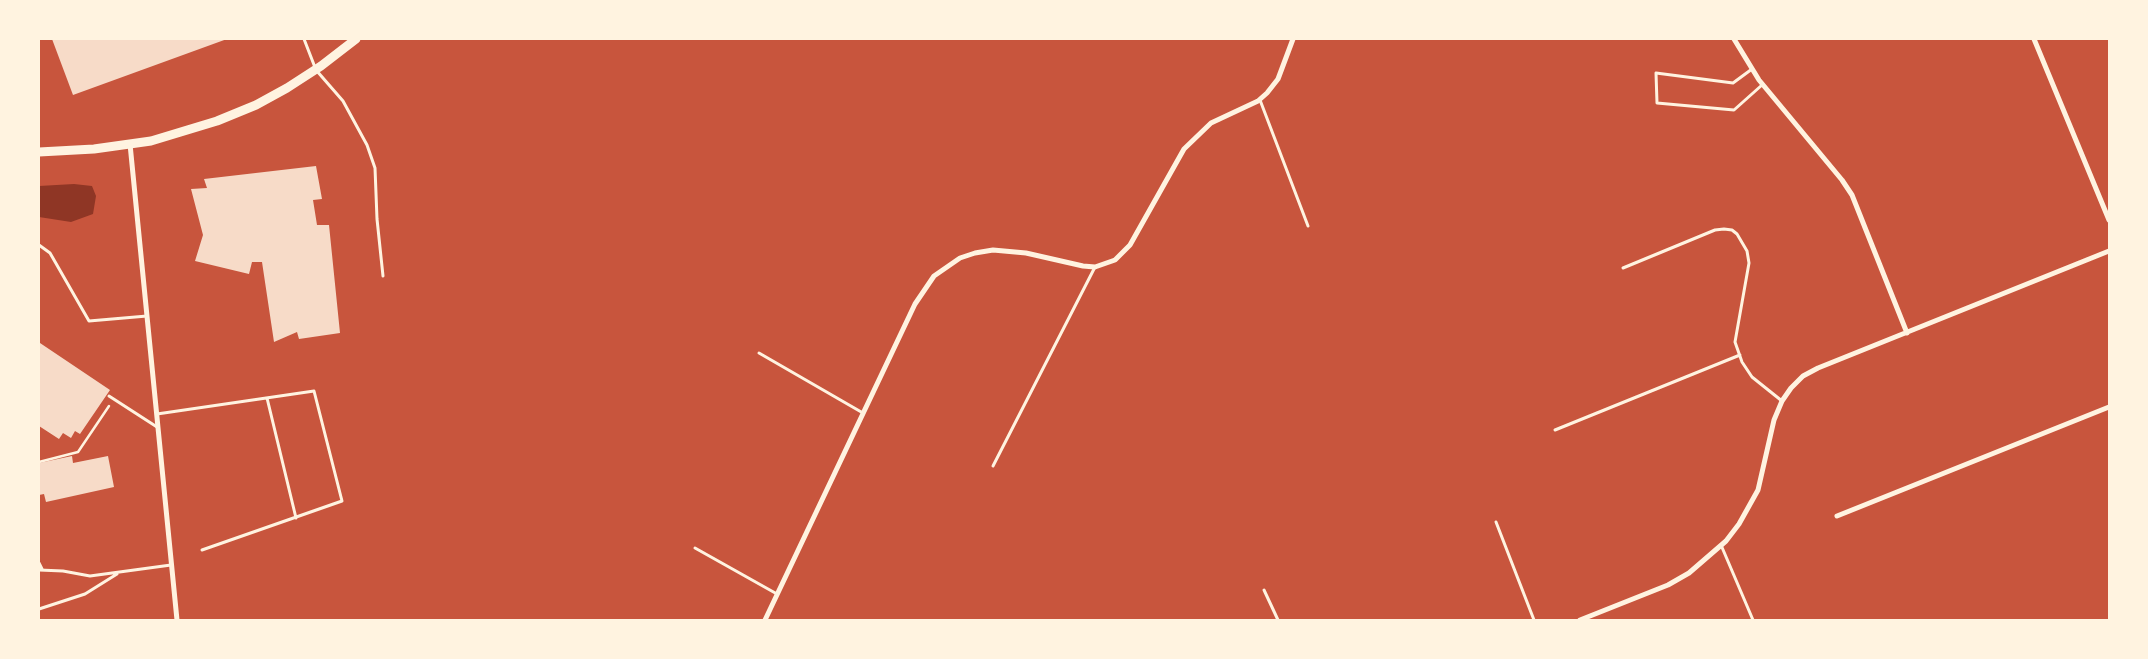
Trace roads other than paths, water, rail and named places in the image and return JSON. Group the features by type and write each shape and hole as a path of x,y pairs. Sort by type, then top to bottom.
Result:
{"street":[{"path":"39,152 94,149 130,144 176,134 217,121 264,101 316,70 356,39"},
{"path":"766,620 776,594 915,304 934,276 946,266 975,253 993,250 1026,253 1073,265 1095,267 1115,260 1124,254 1176,161 1192,139 1211,123 1260,100 1278,79 1293,39"},
{"path":"1734,39 1762,84 1842,180 1852,195 1908,333"},
{"path":"2034,39 2109,220"},
{"path":"130,144 177,620"},
{"path":"1580,620 1668,585 1689,573 1721,545 1739,524 1758,490 1774,420 1790,388 1803,376 1818,368 2109,251"},
{"path":"1837,516 2109,407"}],"lane":[{"path":"304,39 316,70 342,101 367,145 373,160 383,276"},
{"path":"1752,69 1734,82 1656,73 1657,103 1734,110 1762,84"},
{"path":"1260,100 1308,226"},
{"path":"1623,268 1715,230 1732,230 1737,234 1747,251 1749,263 1736,342 1740,355 1752,377 1782,401"},
{"path":"39,245 50,253 89,321 146,316"},
{"path":"993,466 1095,267"},
{"path":"759,353 863,413"},
{"path":"1555,430 1740,355"},
{"path":"156,414 314,391 342,501 202,550"},
{"path":"109,396 157,427"},
{"path":"267,398 296,518"},
{"path":"1496,522 1534,620"},
{"path":"1721,545 1753,620"},
{"path":"695,548 776,594"},
{"path":"39,563 40,570 90,576 171,565"},
{"path":"39,609 85,594 118,573"},
{"path":"1264,590 1278,620"}]}
